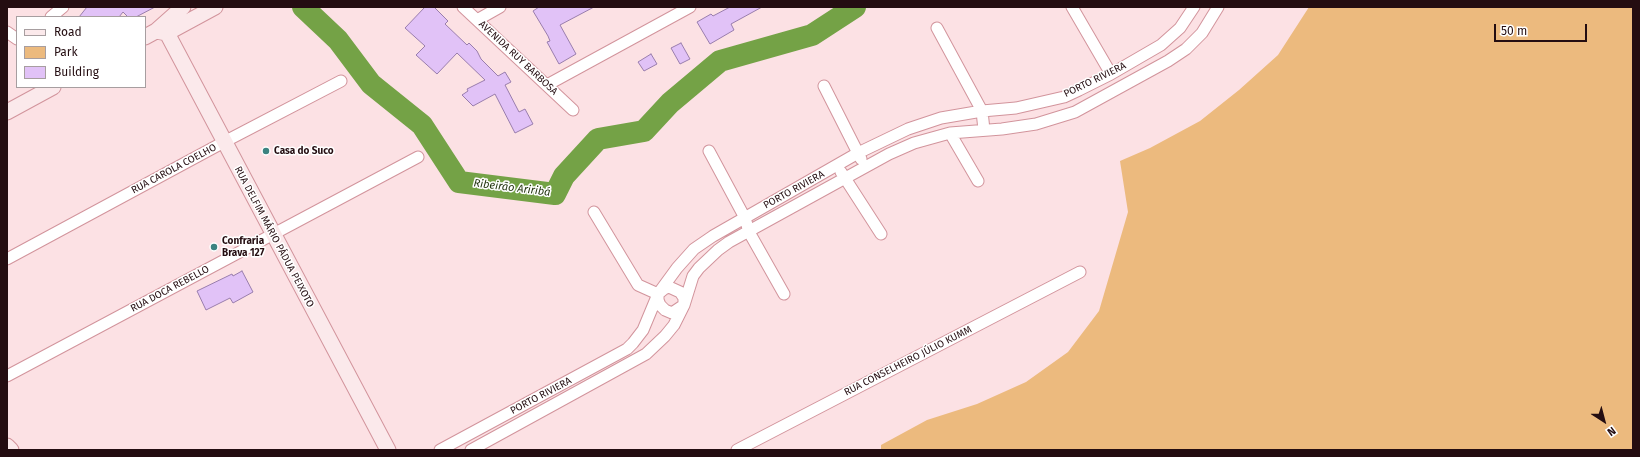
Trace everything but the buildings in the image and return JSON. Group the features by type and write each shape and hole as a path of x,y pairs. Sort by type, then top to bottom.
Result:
{"main road":[{"path":"156,34 183,7"},
{"path":"156,34 215,7"},
{"name":"RUA DELFIM MÁRIO PÁDUA PEIXOTO","path":"156,34 224,142 388,450"},
{"path":"7,112 51,88"},
{"path":"7,446 11,450"}],"street":[{"path":"52,16 63,7"},
{"name":"AVENIDA RUY BARBOSA","path":"463,7 573,110"},
{"path":"477,20 500,7"},
{"path":"547,85 690,7"},
{"path":"1072,7 1111,74"},
{"name":"PORTO RIVIERA","path":"440,450 454,447 634,343 644,330 658,294 677,268 694,249 712,236 858,153 894,135 921,124 982,111 1016,108 1064,97 1111,74 1161,45 1180,28 1194,7"},
{"name":"PORTO RIVIERA","path":"471,450 635,361 656,346 674,325 684,305 692,280 699,268 718,250 748,232 889,154 914,143 950,133 1025,126 1056,119 1075,112 1168,61 1186,49 1202,33 1218,7"},
{"path":"937,28 982,111 984,130"},
{"name":"RUA CAROLA COELHO","path":"7,259 341,81"},
{"path":"824,86 866,167"},
{"path":"950,133 978,182"},
{"path":"708,152 745,218 748,232 784,294"},
{"name":"RUA DOCA REBELLO","path":"7,376 418,156"},
{"path":"837,166 881,234"},
{"path":"594,212 638,285 658,294"},
{"name":"RUA CONSELHEIRO JÚLIO KUMM","path":"737,450 1080,272"},
{"path":"670,288 676,290 682,295 684,305 672,312 665,310 660,305 658,294 664,289 670,288"},
{"path":"577,376 584,389"}],"green space":[{"path":"1309,7 1633,7 1633,450 881,450 881,445 927,420 977,404 1026,382 1068,352 1099,311 1128,212 1120,161 1150,148 1200,121 1239,90 1278,55"}],"waterway":[{"name":"Ribeirão Ariribá","path":"303,7 338,40 371,84 422,125 459,182 555,194 564,176 598,139 644,131 670,103 720,61 812,35 855,7"}],"place":[{"name":"Casa do Suco","path":"266,151"},
{"name":"Confraria Brava 127","path":"214,247"}]}
